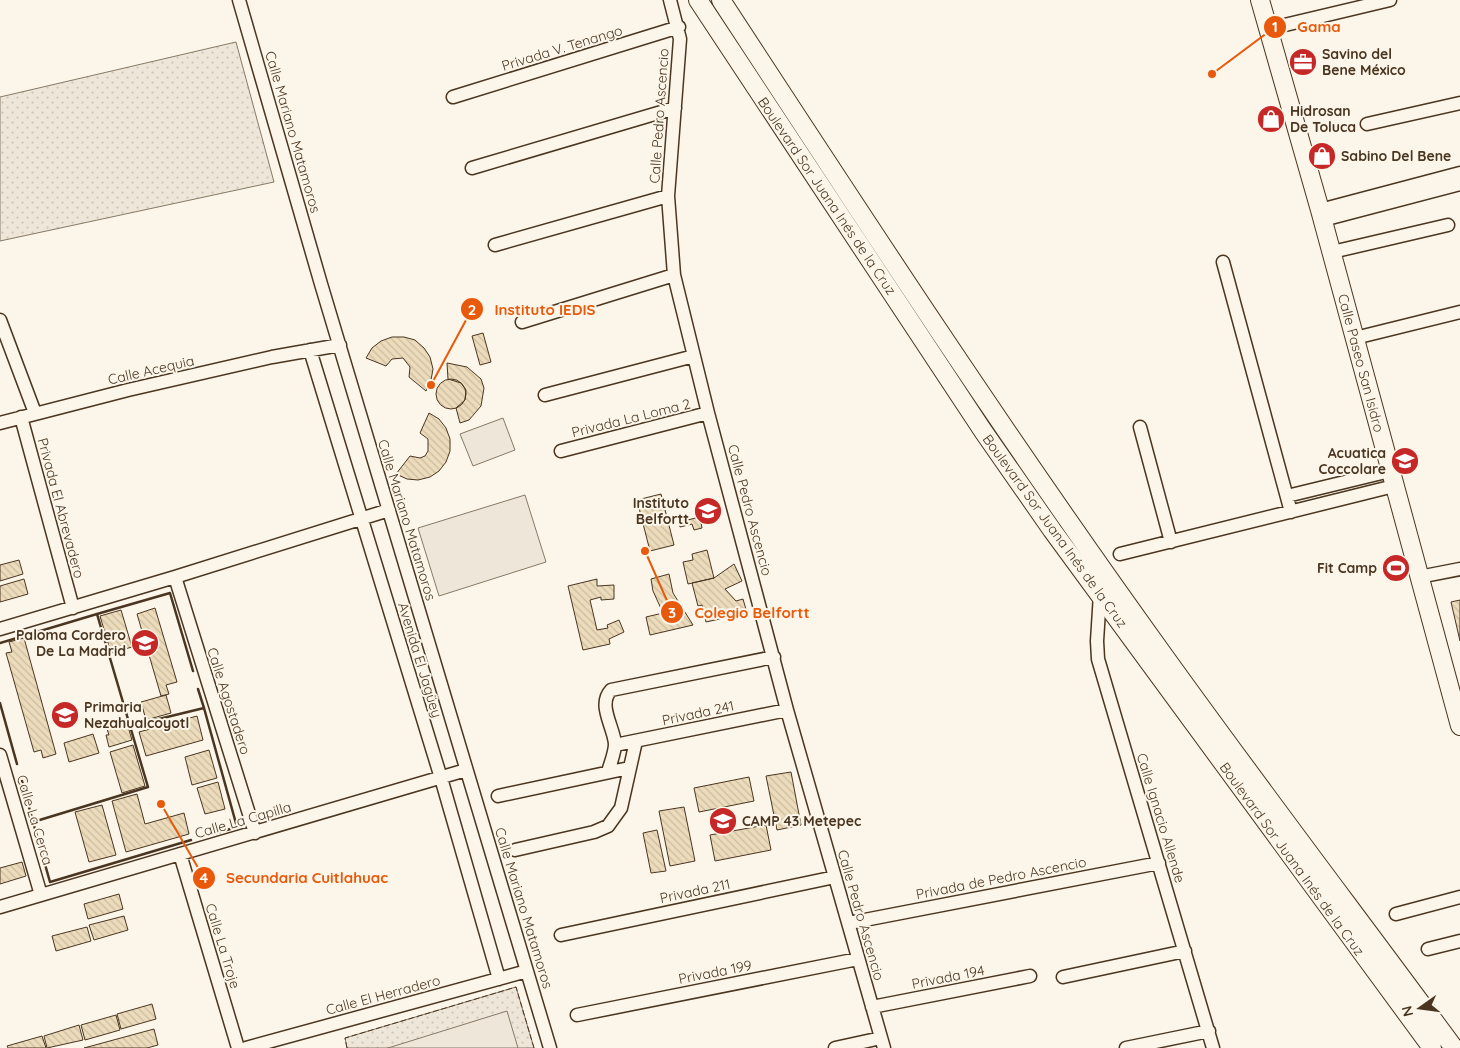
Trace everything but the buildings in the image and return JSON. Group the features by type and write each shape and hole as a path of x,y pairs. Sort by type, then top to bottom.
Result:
{"main road":[{"name":"Boulevard Sor Juana Inés de la Cruz","path":"698,0 983,431 1052,530 1432,1048"},
{"name":"Boulevard Sor Juana Inés de la Cruz","path":"722,0 934,324 1089,550 1160,650 1454,1048"},
{"name":"Calle Paseo San Isidro","path":"1260,0 1332,252 1460,726"}],"street":[{"name":"Calle Mariano Matamoros","path":"239,0 550,1048"},
{"name":"Calle Pedro Ascencio","path":"670,0 678,27 680,51 668,196 674,275 708,413 787,710 882,1043"},
{"path":"1268,29 1390,0"},
{"name":"Privada V. Tenango","path":"453,97 678,27"},
{"path":"1367,124 1459,105"},
{"path":"472,168 675,108"},
{"path":"1321,215 1460,173"},
{"path":"1321,215 1460,184"},
{"path":"494,245 668,196"},
{"path":"1332,252 1448,225"},
{"path":"1223,262 1291,512"},
{"path":"522,322 674,275"},
{"path":"1355,338 1460,312"},
{"path":"0,320 35,413"},
{"name":"Calle Acequia","path":"0,423 128,390 340,345"},
{"name":"Avenida El Jagüey","path":"310,350 499,979"},
{"path":"545,395 694,356"},
{"name":"Privada La Loma 2","path":"561,451 708,413"},
{"name":"Privada El Abrevadero","path":"21,417 73,608"},
{"path":"1140,427 1171,542"},
{"path":"1287,496 1392,478"},
{"path":"1120,554 1291,512 1392,478"},
{"path":"0,629 389,510"},
{"path":"1419,577 1460,569"},
{"name":"Calle Agostadero","path":"175,577 256,833"},
{"name":"Calle Ignacio Allende","path":"1100,594 1097,641 1098,659 1160,863 1213,1048"},
{"path":"608,772 615,745 605,704 606,696 611,690 774,657"},
{"name":"Privada 241","path":"615,745 787,710"},
{"path":"515,850 594,832 608,826 621,808 636,741"},
{"name":"Calle La Cerca","path":"0,755 41,895"},
{"path":"498,796 629,768"},
{"name":"Calle La Capilla","path":"0,907 466,770"},
{"name":"Calle La Troje","path":"180,854 238,1048"},
{"name":"Privada de Pedro Ascencio","path":"849,923 1160,863"},
{"name":"Privada 211","path":"561,935 835,877"},
{"path":"1396,914 1460,896"},
{"path":"1428,949 1460,941"},
{"path":"1063,977 1185,951"},
{"name":"Privada 199","path":"578,1015 858,959"},
{"name":"Calle El Herradero","path":"246,1048 527,970"},
{"name":"Privada 194","path":"872,1007 1030,976"},
{"path":"1126,1048 1209,1031"},
{"path":"835,1048 882,1043"}],"shaded area":[{"path":"236,42 274,182 0,241 0,97"},
{"path":"503,418 515,450 473,466 460,434"},
{"path":"525,495 546,562 439,596 418,528"},
{"path":"516,987 534,1048 347,1048 345,1038"},
{"path":"507,1011 518,1048 388,1048"}],"fence":[{"path":"347,1048 345,1038 516,987 534,1048"}],"wall":[{"path":"97,614 170,593 193,671"},
{"path":"0,643 97,614 130,726"},
{"path":"198,689 204,708"},
{"path":"0,703 17,764"},
{"path":"191,840 50,882 33,822 148,787 130,726 204,708 237,827 213,834"},
{"path":"22,781 33,822"}],"place":[{"name":"Savino del Bene México","path":"1303,62"},
{"name":"Gama","path":"1212,74"},
{"name":"Hidrosan De Toluca","path":"1271,119"},
{"name":"Sabino Del Bene","path":"1322,156"},
{"name":"Instituto IEDIS","path":"431,385"},
{"name":"Acuatica Coccolare","path":"1405,461"},
{"name":"Instituto Belfortt","path":"708,511"},
{"name":"Colegio Belfortt","path":"645,551"},
{"name":"Fit Camp","path":"1396,568"},
{"name":"Paloma Cordero De La Madrid","path":"145,643"},
{"name":"Primaria Nezahualcoyotl","path":"65,715"},
{"name":"Secundaria Cuitlahuac","path":"161,804"},
{"name":"CAMP 43 Metepec","path":"723,821"}]}
